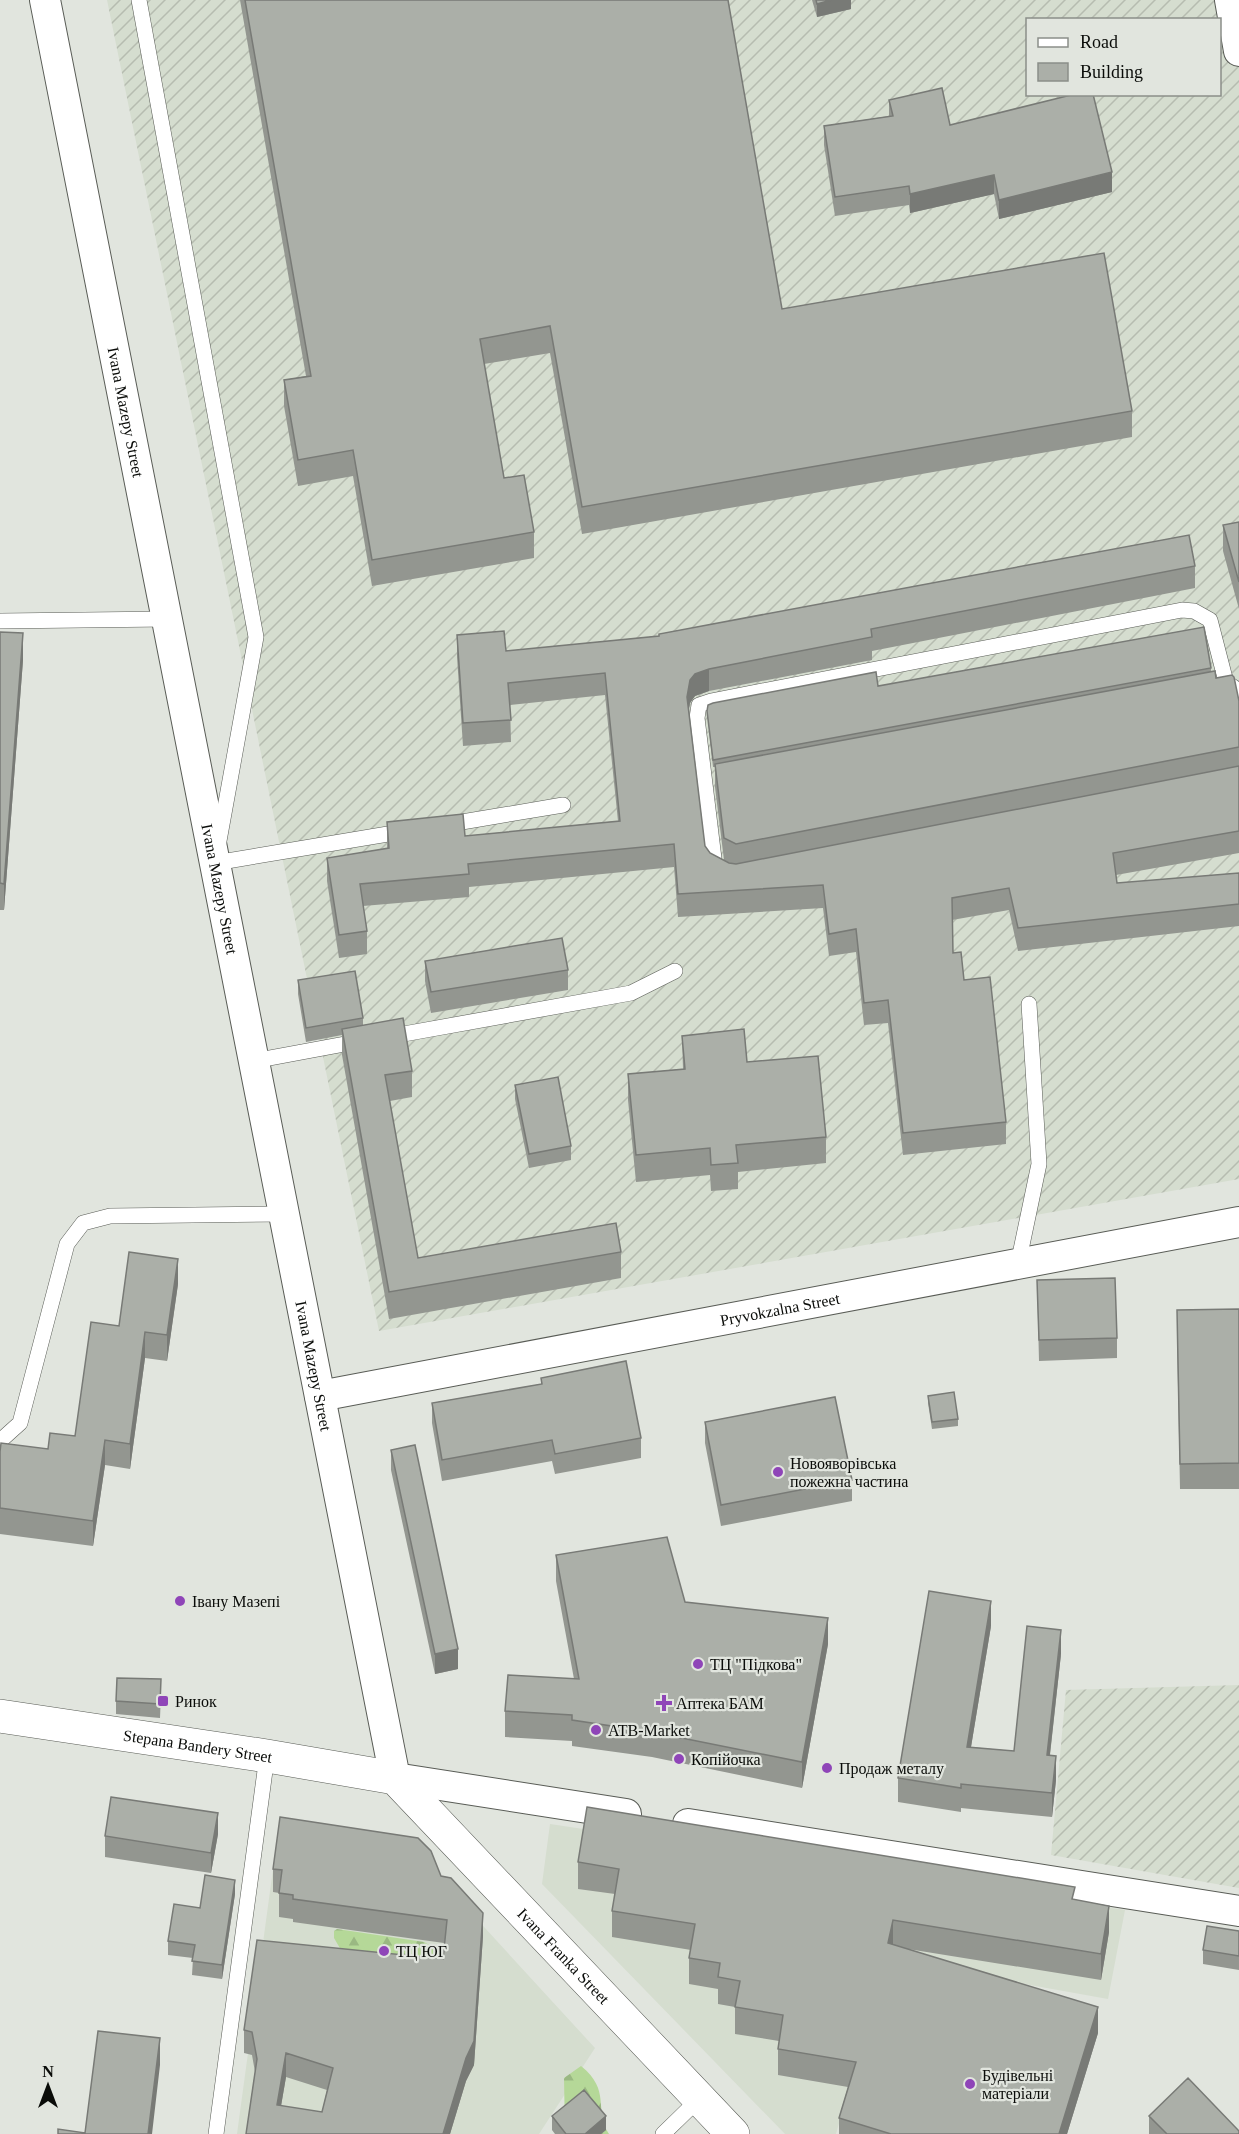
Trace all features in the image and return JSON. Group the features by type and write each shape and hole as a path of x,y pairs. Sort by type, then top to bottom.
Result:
{"street":[{"name":"Ivana Mazepy Street","path":"45,0 395,1778"},
{"path":"1230,0 1239,51"},
{"name":"Pryvokzalna Street","path":"320,1396 1239,1222"},
{"name":"Stepana Bandery Street","path":"0,1716 267,1756 395,1778"},
{"path":"395,1778 1239,1911"},
{"name":"Ivana Franka Street","path":"395,1778 733,2134"}],"lane":[{"path":"140,0 256,637 215,863 563,805"},
{"path":"734,877 715,867 710,778 697,718 699,705 711,700 1182,610 1194,610 1210,620 1220,683 1239,691"},
{"path":"0,621 167,619"},
{"path":"254,1060 631,993 675,970"},
{"path":"1018,1264 1039,1164 1029,1004"},
{"path":"0,1441 20,1424 67,1244 83,1223 110,1216 284,1214"},
{"path":"216,2134 267,1756"},
{"path":"663,2134 700,2098"}],"shaded area":[{"path":"107,0 1239,0 1239,1179 379,1331"},
{"path":"1239,1685 1239,1888 1051,1855 1066,1690"},
{"path":"550,1824 1125,1910 1108,1999 885,1959 836,2134 785,2134 542,1884"},
{"name":"ТЦ ЮГ","path":"279,1825 418,1855 595,2048 539,2134 237,2134"}],"green space":[{"path":"337,1929 424,1942 433,1947 440,1961 348,1962 334,1938 334,1931"},
{"path":"581,2066 596,2084 604,2125 609,2134 565,2134 564,2078"}],"building":[{"path":"245,0 728,0 782,309 1104,253 1132,411 582,507 550,326 480,339 504,478 524,475 534,532 372,560 353,450 298,460 284,380 311,376"},
{"path":"816,0 831,0 817,4"},
{"path":"942,88 950,125 1067,96 1093,96 1112,172 999,200 994,175 910,194 909,186 835,197 824,126 893,116 889,100"},
{"path":"1239,522 1239,582 1223,525"},
{"path":"1189,535 1195,566 871,629 872,637 709,669 695,674 690,680 687,697 705,846 710,853 729,863 736,864 1239,766 1239,831 1113,853 1117,883 1239,873 1239,904 1018,928 1009,888 952,898 953,953 961,952 964,980 990,977 1006,1122 903,1133 888,1000 864,1003 856,929 829,934 823,885 678,894 674,844 468,864 469,874 360,884 367,931 339,935 327,858 389,848 387,822 463,814 465,836 620,821 605,673 508,683 511,720 463,723 457,635 504,631 506,651 659,636 659,634"},
{"path":"1204,627 1211,668 713,760 707,711 708,705 713,703 876,672 878,686"},
{"path":"0,632 23,633 4,884 0,883"},
{"path":"1215,671 1216,678 1232,675 1234,677 1239,701 1239,747 736,844 724,838 715,764"},
{"path":"562,938 568,970 431,992 425,961"},
{"path":"355,971 363,1018 306,1028 298,980"},
{"path":"403,1018 412,1071 385,1075 418,1258 616,1223 621,1252 389,1292 342,1029"},
{"path":"744,1029 747,1062 818,1056 826,1137 736,1145 738,1163 711,1165 710,1148 636,1155 628,1074 685,1069 682,1036"},
{"path":"558,1077 571,1146 529,1154 515,1085"},
{"path":"129,1252 178,1259 167,1335 145,1332 130,1444 105,1440 93,1521 0,1508 1,1443 48,1449 50,1433 75,1436 91,1322 119,1326"},
{"path":"1115,1278 1117,1338 1039,1340 1037,1280"},
{"path":"1239,1309 1239,1463 1180,1464 1177,1310"},
{"path":"626,1361 641,1438 555,1454 552,1440 442,1460 432,1403 542,1384 541,1378"},
{"path":"954,1392 958,1419 932,1422 928,1396"},
{"name":"Новояворівська пожежна частина","path":"835,1397 852,1480 721,1505 705,1422"},
{"path":"415,1445 458,1649 435,1654 391,1450"},
{"name":"ТЦ \"Підкова\"","path":"667,1537 685,1602 828,1618 802,1762 652,1732 572,1720 572,1715 505,1711 508,1675 579,1679 556,1555"},
{"path":"929,1591 991,1601 967,1747 1014,1751 1027,1626 1061,1630 1047,1755 1056,1756 1052,1793 961,1784 961,1788 898,1778"},
{"path":"117,1678 161,1679 160,1704 116,1701"},
{"path":"111,1797 218,1813 211,1853 105,1836"},
{"path":"587,1807 1075,1887 1072,1899 1109,1906 1101,1954 893,1920 888,1943 1098,2007 1059,2134 891,2134 839,2118 856,2062 778,2049 783,2015 735,2007 740,1981 718,1977 720,1963 689,1958 695,1924 612,1911 619,1869 578,1862"},
{"name":"ТЦ ЮГ","path":"280,1817 418,1838 431,1851 441,1876 451,1878 483,1913 474,2041 466,2058 443,2134 246,2134 257,2059 252,2032 244,2030 257,1940 443,1959 447,1920 293,1899 293,1895 279,1893 282,1870 273,1869","holes":["286,2053 333,2068 322,2112 277,2105"]},
{"path":"205,1875 235,1880 222,1965 192,1961 195,1945 168,1941 174,1904 200,1908"},
{"path":"1207,1926 1239,1931 1239,1956 1203,1950"},
{"path":"98,2031 160,2038 148,2134 58,2134 58,2129 85,2133"},
{"path":"1188,2078 1239,2131 1239,2134 1167,2134 1149,2116"},
{"path":"584,2090 606,2116 585,2134 566,2134 552,2116"}],"place":[{"name":"Новояворівська пожежна частина","path":"778,1472"},
{"name":"Івану Мазепі","path":"180,1601"},
{"name":"ТЦ \"Підкова\"","path":"698,1664"},
{"name":"Ринок","path":"163,1701"},
{"name":"Аптека БАМ","path":"664,1703"},
{"name":"ATB-Market","path":"596,1730"},
{"name":"Копійочка","path":"679,1759"},
{"name":"Продаж металу","path":"827,1768"},
{"name":"ТЦ ЮГ","path":"384,1951"},
{"name":"Будівельні матеріали","path":"970,2084"}]}
